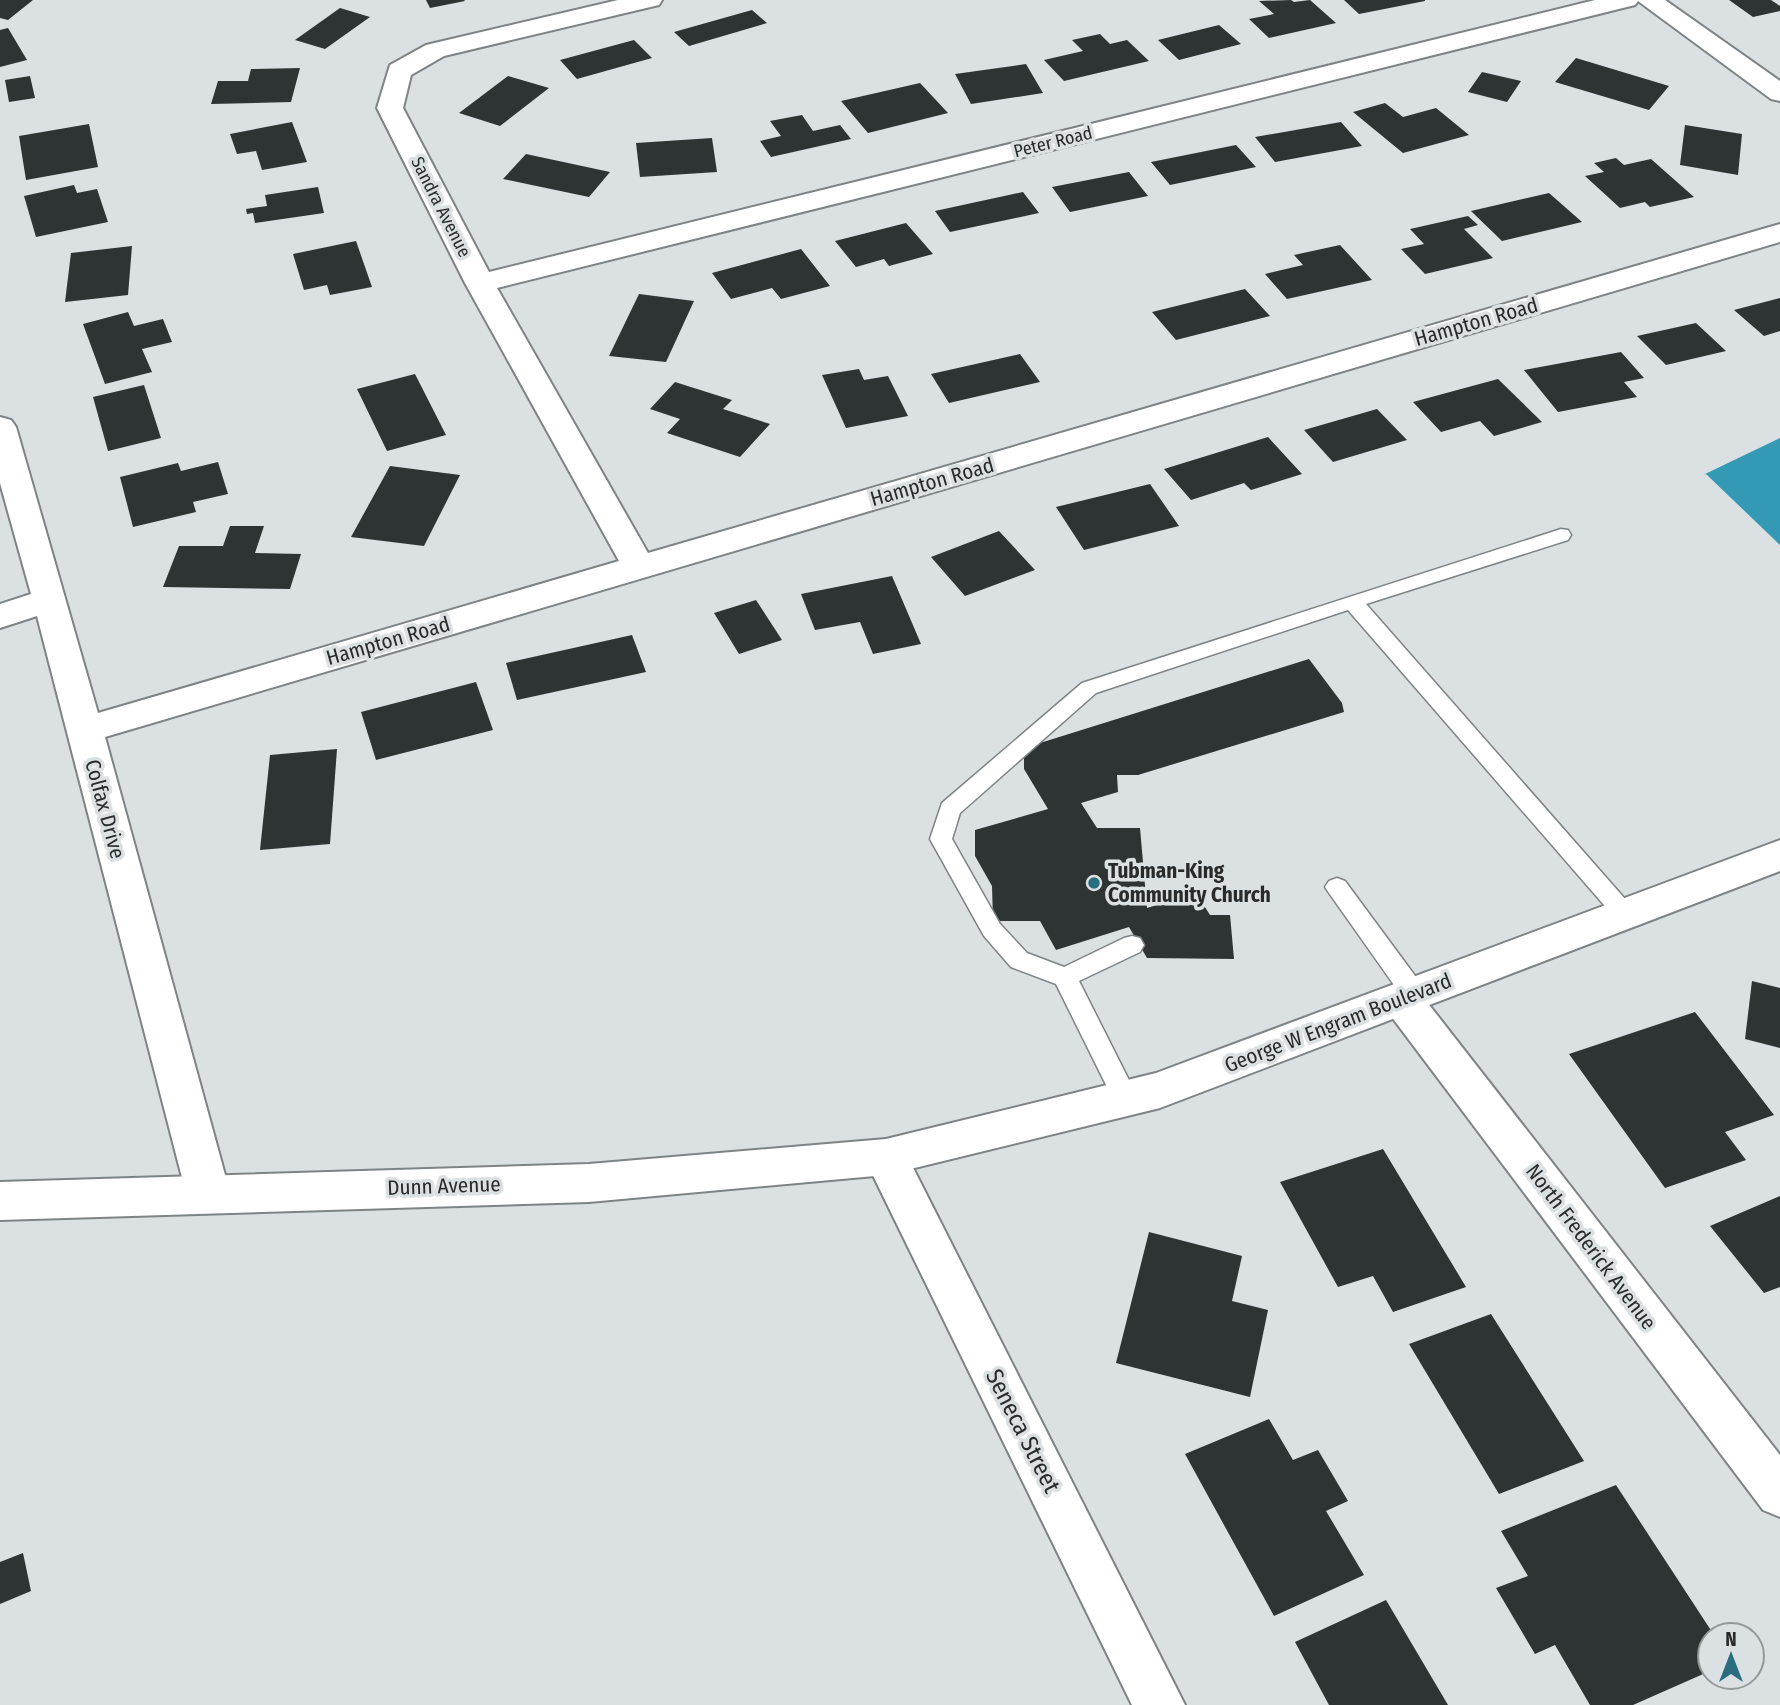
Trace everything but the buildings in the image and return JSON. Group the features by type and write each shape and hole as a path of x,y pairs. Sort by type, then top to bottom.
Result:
{"street":[{"name":"Sandra Avenue","path":"640,568 480,283 390,108 400,71 435,50 650,0"},
{"name":"Peter Road","path":"480,283 1626,0"},
{"path":"1649,0 1780,93"},
{"name":"Hampton Road","path":"84,730 1780,233"},
{"name":"Colfax Drive","path":"0,426 50,600 208,1193"},
{"path":"0,616 50,600"},
{"name":"George W Engram Boulevard","path":"886,1157 1160,1090 1780,855"},
{"name":"North Frederick Avenue","path":"1408,997 1780,1494"},
{"name":"Dunn Avenue","path":"0,1201 589,1183 886,1157"},
{"name":"Seneca Street","path":"886,1157 1159,1705"}],"lane":[{"path":"1125,1098 1065,977 1019,960 992,930 941,839 950,809 1090,688 1561,535"},
{"path":"1352,601 1625,914"},
{"path":"1337,887 1408,997"},
{"path":"1065,977 1132,945"}],"water":[{"path":"1780,438 1780,545 1706,474 1703,475"}],"place":[{"name":"Tubman-King Community Church","path":"1094,883"}]}
